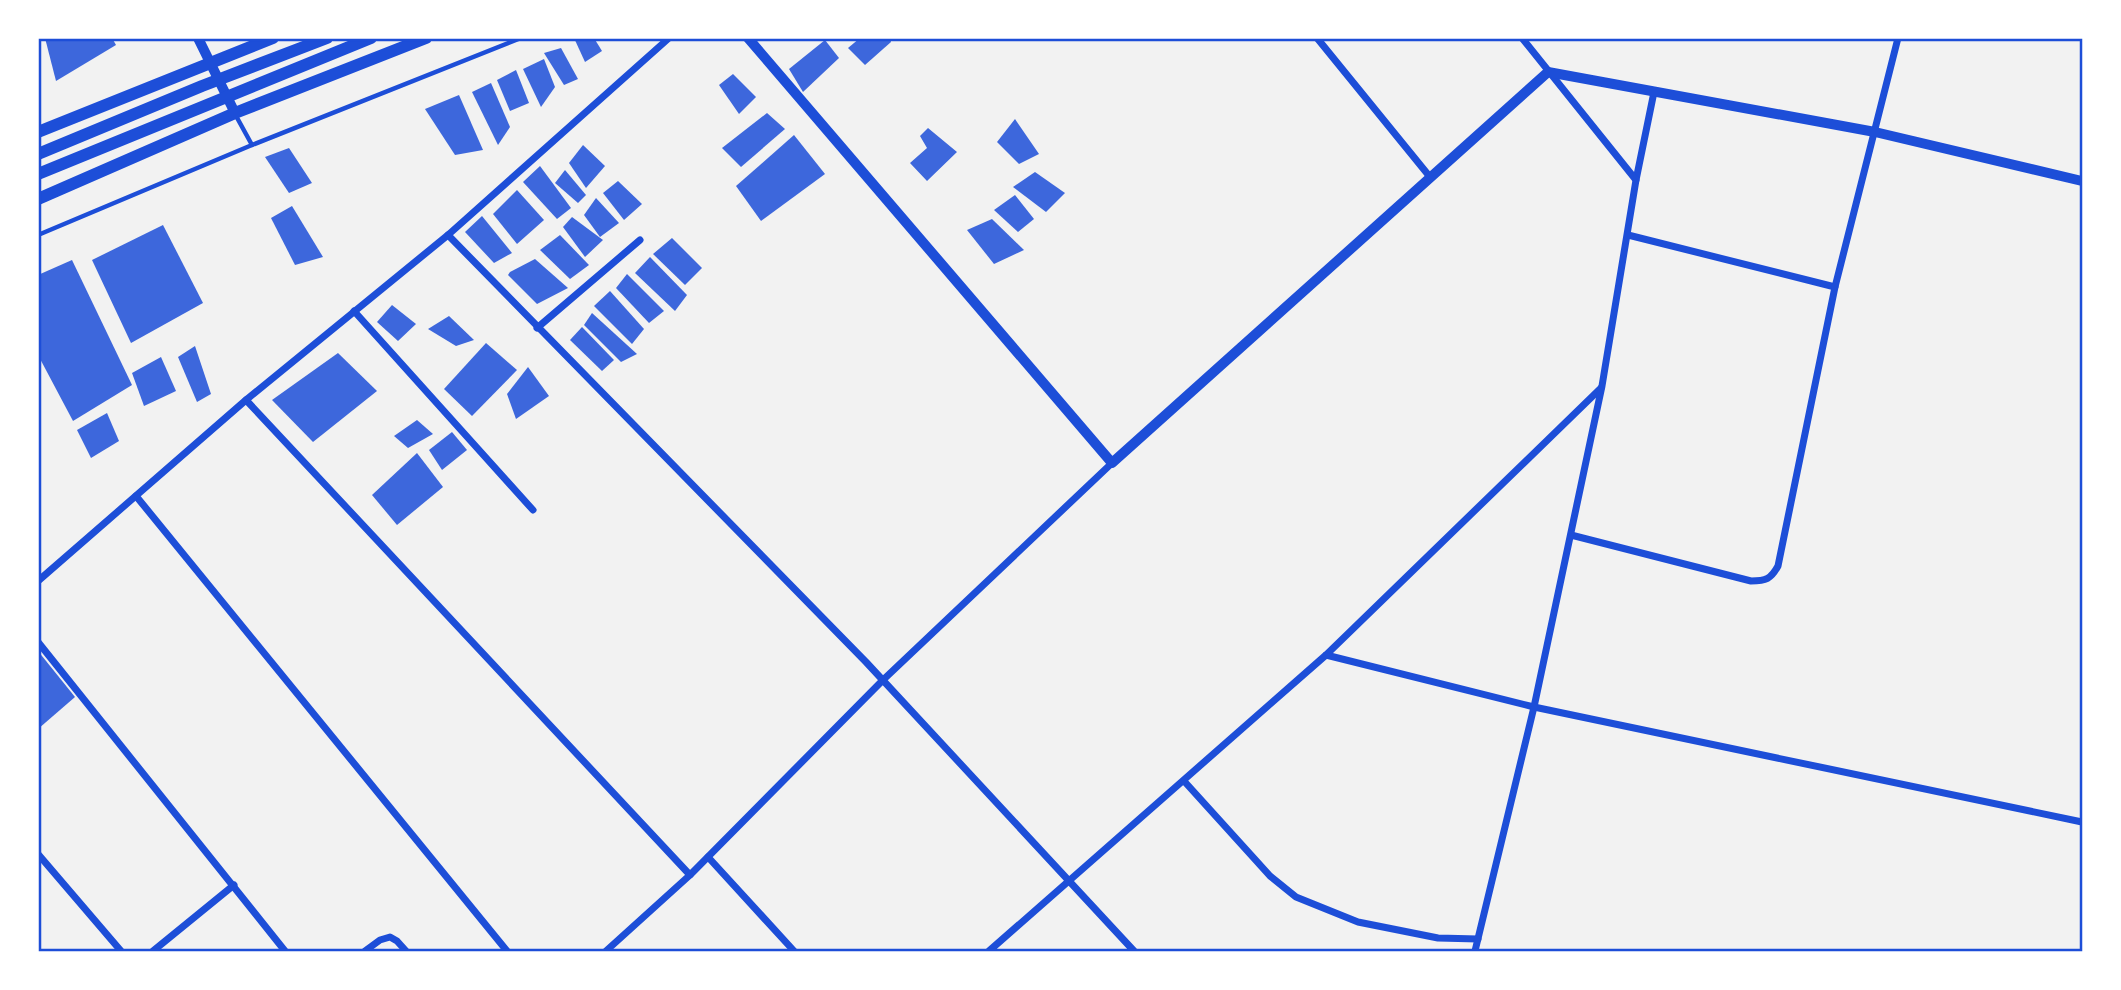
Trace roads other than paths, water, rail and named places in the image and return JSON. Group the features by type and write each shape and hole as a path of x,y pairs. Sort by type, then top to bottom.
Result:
{"main road":[{"path":"38,132 273,38"},
{"path":"38,154 327,38"},
{"path":"38,174 371,38"},
{"path":"38,199 235,113 426,38"}],"street":[{"path":"198,38 235,113"},
{"path":"38,581 246,400 448,235 669,38"},
{"path":"748,38 1112,463"},
{"path":"1317,38 1430,177"},
{"path":"1522,38 1636,180"},
{"path":"1571,535 1751,581 1765,581 1773,575 1778,566 1835,287 1898,38"},
{"path":"606,951 690,876 883,680 1112,463 1548,72"},
{"path":"1548,72 1875,132 2082,181"},
{"path":"1475,951 1534,707 1571,535 1602,386 1636,180 1654,92"},
{"path":"448,235 883,680 1135,951"},
{"path":"1628,235 1835,287"},
{"path":"537,328 640,240"},
{"path":"354,311 533,510"},
{"path":"989,951 1326,654 1602,386"},
{"path":"246,400 690,876"},
{"path":"136,496 507,951"},
{"path":"38,642 285,951"},
{"path":"1326,654 1534,707 2082,822"},
{"path":"1184,781 1270,876 1296,897 1319,908 1371,925 1438,938 1478,939"},
{"path":"38,854 121,951"},
{"path":"708,857 794,951"},
{"path":"153,951 233,885"},
{"path":"365,951 380,940 390,937 405,951"}],"lane":[{"path":"38,235 252,145 521,38"},
{"path":"235,113 252,145"}]}
